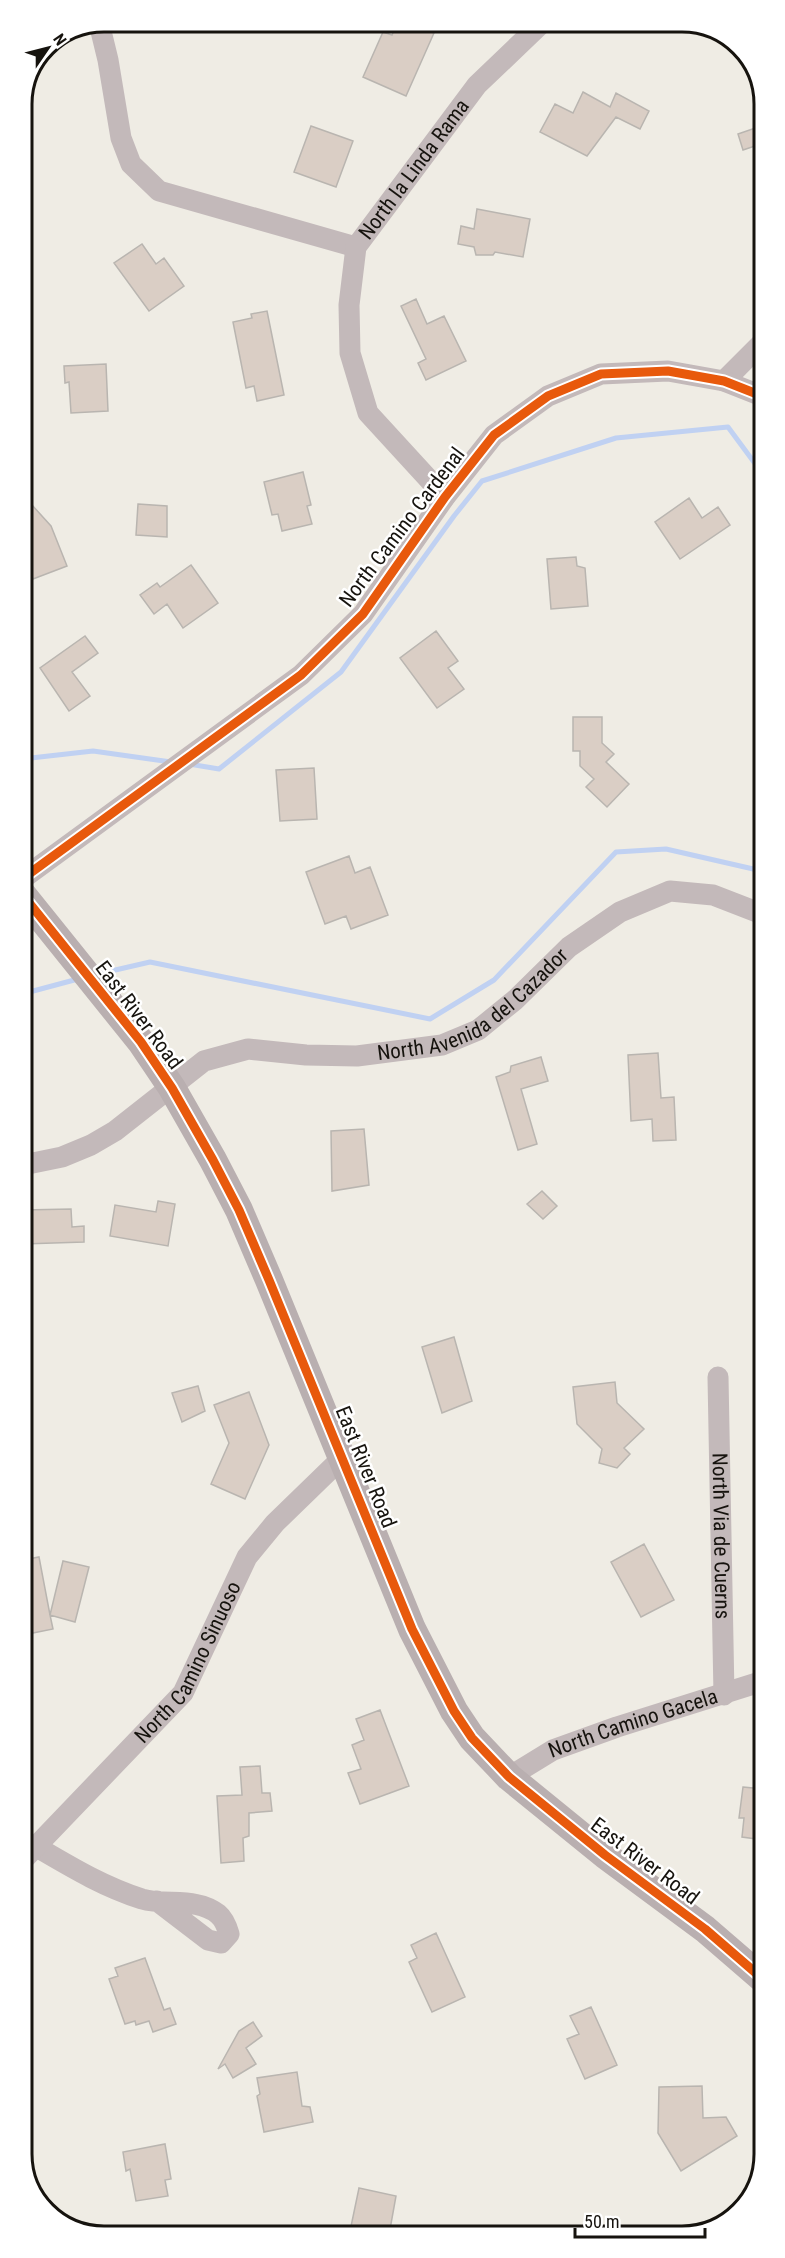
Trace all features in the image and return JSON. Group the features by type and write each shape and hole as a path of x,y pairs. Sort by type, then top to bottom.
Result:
{"street":[{"path":"101,32 121,138 131,164 159,191 356,247"},
{"name":"North la Linda Rama","path":"445,497 368,413 350,353 349,305 356,247 477,85 532,32"},
{"path":"724,381 754,351"},
{"name":"North Camino Cardenal","path":"32,872 301,675 363,614 445,497 494,435 548,396 601,374 668,371 724,381 754,393"},
{"name":"North Avenida del Cazador","path":"32,1163 62,1157 91,1145 115,1131 204,1061 248,1049 357,1056 442,1045 478,1030 515,999 569,947 614,916 670,891 712,895 754,911"},
{"name":"East River Road","path":"32,906 141,1042 198,1132 239,1210 343,1457 412,1629 454,1711 472,1737 509,1777 605,1855 705,1929 754,1971"},
{"name":"North Via de Cuerns","path":"718,1377 724,1695"},
{"name":"North Camino Sinuoso","path":"32,1850 183,1693 248,1557 275,1523 343,1457"},
{"name":"North Camino Gacela","path":"509,1777 553,1750 617,1727 754,1684"},
{"path":"32,1854 101,1885 146,1900 157,1900"}],"building":[{"path":"383,32 392,35 393,32 434,33 406,96 363,77"},
{"path":"583,92 610,107 616,93 649,111 640,129 616,117 587,156 540,132 555,104 573,113"},
{"path":"311,126 353,141 336,187 294,172"},
{"path":"754,128 754,146 743,150 738,134"},
{"path":"477,209 530,219 523,257 495,252 493,255 476,255 474,247 458,244 461,226 474,229"},
{"path":"142,244 156,264 164,258 184,286 149,311 114,263"},
{"path":"416,299 427,324 444,316 466,361 426,380 418,363 426,359 401,306"},
{"path":"267,311 284,395 257,401 254,386 246,388 233,322 252,318 251,314"},
{"path":"106,364 108,411 71,413 69,382 65,383 64,366"},
{"path":"303,472 311,505 307,506 312,524 282,531 278,514 272,515 264,482"},
{"path":"689,498 702,518 718,507 730,525 680,559 655,522"},
{"path":"138,504 167,506 167,537 136,535"},
{"path":"32,505 51,526 67,566 33,579"},
{"path":"576,557 577,566 585,568 588,606 551,609 547,559"},
{"path":"191,565 218,603 183,628 167,604 154,614 140,595 157,583 160,587"},
{"path":"436,631 458,661 448,668 464,689 437,708 400,658"},
{"path":"85,636 98,653 72,672 90,696 69,711 40,668"},
{"path":"573,717 602,717 602,743 614,754 606,762 629,784 607,807 586,787 594,779 580,766 580,751 573,751"},
{"path":"314,768 317,819 280,821 276,770"},
{"path":"349,856 355,873 370,867 388,915 351,929 346,916 325,924 306,872"},
{"path":"658,1053 661,1098 674,1097 676,1140 653,1141 652,1119 631,1121 628,1055"},
{"path":"541,1057 548,1081 521,1089 537,1144 518,1150 496,1077 510,1072 511,1066"},
{"path":"364,1129 369,1185 332,1191 331,1131"},
{"path":"542,1191 557,1206 543,1219 527,1204"},
{"path":"158,1201 175,1204 168,1246 110,1236 115,1205 156,1212"},
{"path":"71,1209 72,1227 84,1226 84,1242 32,1244 32,1210"},
{"path":"454,1337 472,1401 442,1413 422,1347"},
{"path":"615,1382 617,1403 644,1429 624,1448 630,1454 617,1468 599,1463 602,1449 577,1424 573,1387"},
{"path":"198,1386 205,1411 182,1422 172,1393"},
{"path":"249,1392 269,1445 245,1499 211,1484 229,1443 214,1405"},
{"path":"644,1544 674,1600 641,1617 611,1562"},
{"path":"39,1557 53,1629 32,1633 32,1558"},
{"path":"63,1561 89,1567 75,1622 50,1615"},
{"path":"380,1710 409,1786 360,1804 348,1773 361,1769 352,1745 364,1740 356,1719"},
{"path":"260,1766 262,1793 270,1793 272,1811 249,1813 249,1836 243,1838 244,1861 221,1863 217,1796 242,1795 240,1767"},
{"path":"743,1787 754,1788 754,1839 742,1837 744,1818 739,1818"},
{"path":"436,1933 465,1997 432,2012 409,1962 417,1958 411,1945"},
{"path":"145,1958 164,2010 170,2008 176,2024 153,2032 149,2021 136,2025 135,2021 125,2024 109,1979 118,1976 115,1968"},
{"path":"591,2007 617,2065 585,2079 567,2039 579,2034 570,2016"},
{"path":"253,2022 262,2036 246,2048 256,2064 233,2078 225,2064 218,2069 239,2031"},
{"path":"297,2072 302,2106 310,2107 313,2122 264,2132 257,2096 260,2094 257,2078"},
{"path":"702,2086 703,2118 726,2117 737,2136 681,2171 658,2133 659,2087"},
{"path":"165,2144 171,2179 165,2180 168,2196 136,2201 130,2169 126,2171 123,2152"},
{"path":"359,2188 396,2196 391,2226 351,2226"}],"waterway":[{"path":"189,764 219,769 341,672 482,481 616,438 728,427 754,462"},
{"path":"32,758 93,751 171,762"},
{"path":"98,974 150,962 430,1019 494,980 616,852 666,849 754,869"},
{"path":"32,991 78,979"}],"cycle path":[{"path":"32,872 301,675 363,614 445,497 494,435 548,396 601,374 668,371 724,381 754,393"},
{"path":"32,906 141,1042 172,1088 213,1160 239,1210 269,1280 412,1629 454,1711 472,1738 509,1777 605,1855 705,1929 754,1971"}]}
